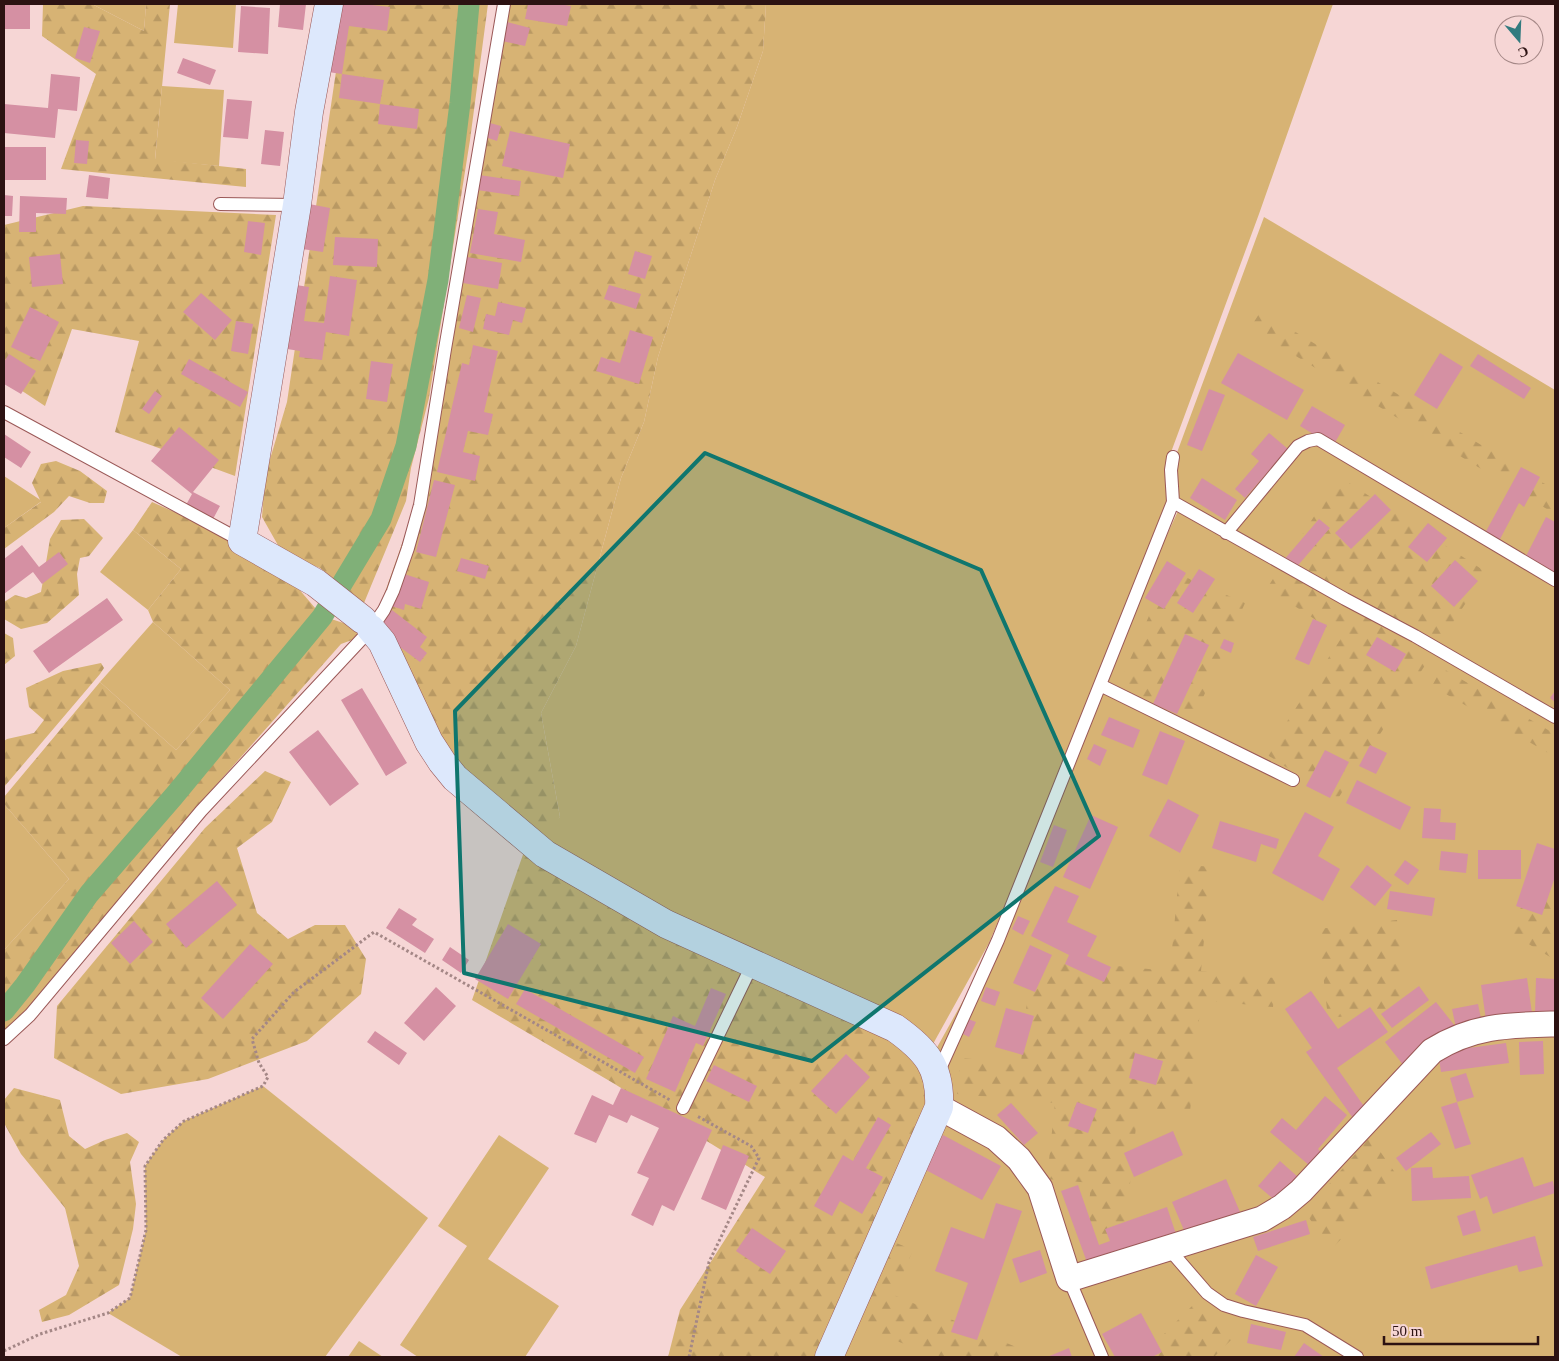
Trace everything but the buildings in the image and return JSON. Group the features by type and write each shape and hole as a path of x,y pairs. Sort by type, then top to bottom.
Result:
{"street":[{"path":"329,4 309,112 297,205 242,541 316,583 367,624 382,642 429,742 455,778 545,854 666,924 895,1028 912,1040 925,1054 937,1075 940,1091 939,1107 829,1357"},
{"path":"939,1107 996,1138 1019,1159 1040,1188 1069,1280 1262,1219 1282,1207 1301,1191 1432,1051 1450,1039 1481,1029 1555,1024"}],"lane":[{"path":"4,1039 30,1015 201,811 367,624 384,610 393,591 408,548 420,505 444,349 504,4"},
{"path":"220,204 297,205"},
{"path":"4,412 242,541"},
{"path":"1226,533 1298,446 1318,439 1555,580"},
{"path":"937,1075 998,940 1173,502 1171,470 1173,457"},
{"path":"1173,502 1345,599 1415,636 1555,717"},
{"path":"1100,685 1293,780"},
{"path":"683,1108 753,963"},
{"path":"1169,1249 1207,1293 1224,1305 1305,1325 1358,1357"},
{"path":"1069,1280 1102,1357"}],"path":[{"path":"4,1351 40,1334 108,1313 130,1298 146,1230 145,1166 163,1140 184,1120 263,1086 268,1077 260,1063 252,1039 294,992 374,932 751,1146 759,1158 709,1262 689,1357"}],"highlighted area":[{"path":"705,453 981,570 1099,836 812,1061 464,973 455,711"}],"green space":[{"path":"43,4 92,4 144,31 146,4 170,4 155,159 246,169 246,187 61,169 96,74 42,36"},
{"path":"92,4 146,4 144,31"},
{"path":"178,4 236,4 233,48 174,43"},
{"path":"346,4 488,4 470,140 429,398 411,468 406,501 364,603 320,568 283,554 262,517 265,476 287,402"},
{"path":"501,4 766,4 763,51 737,127 715,180 658,357 644,422 621,478 576,646 541,713 560,817 547,833 529,841 930,1060 936,1109 825,1357 668,1357 680,1310 765,1177 613,1083 472,1000 526,846 444,771 371,633 341,644 194,810 4,1038 4,950 69,879 4,804 4,797 100,682 176,750 230,690 153,622 148,610 181,569 133,530 152,502 240,541 273,559 322,616 371,632 430,464"},
{"path":"766,4 1333,4 1259,214 1170,455 1173,509 989,943 928,1053 528,841 560,817 541,713 576,646 621,478 644,422 658,357 715,180 737,127 763,51"},
{"path":"162,86 224,90 219,166 155,160"},
{"path":"83,206 276,215 235,476 115,432 139,341 72,329 45,406 4,379 4,225"},
{"path":"1264,217 1555,390 1555,1357 825,1357 930,1060 994,945 1109,661 1178,511 1175,458"},
{"path":"1261,311 1555,490 1555,514 1250,328"},
{"path":"56,461 80,471 107,491 104,503 90,503 69,496 54,512 4,549 4,528 41,502 32,483 41,464"},
{"path":"4,476 42,501 4,528"},
{"path":"1340,477 1486,572 1337,800 1266,754 1342,637 1267,588"},
{"path":"84,519 103,538 89,556 80,558 77,574 79,595 47,623 21,629 4,619 4,602 15,595 26,598 41,592 50,539 61,520"},
{"path":"133,530 181,569 148,610 100,572"},
{"path":"1169,570 1245,603 1193,720 1118,687"},
{"path":"153,622 230,690 176,750 100,682"},
{"path":"4,633 13,638 15,656 4,665"},
{"path":"101,663 104,668 100,674 4,787 4,741 34,733 44,720 29,707 26,688 63,671"},
{"path":"1442,668 1555,734 1555,757 1432,686"},
{"path":"265,771 291,782 272,822 237,848 257,913 288,939 315,925 345,925 366,959 361,994 307,1041 208,1079 121,1094 54,1058 57,1006 205,828"},
{"path":"4,804 69,879 4,950"},
{"path":"1555,851 1555,960 1507,931"},
{"path":"1180,864 1211,867 1201,971 1276,978 1273,1007 1201,1000 1190,1112 1138,1107 1124,1242 1086,1238 1091,1183 1047,1179 1055,1103 957,1094 960,1058 1021,1063 1031,958 1170,971"},
{"path":"1397,920 1407,1010 1328,1018 1318,929"},
{"path":"263,1086 428,1218 325,1357 182,1357 108,1313 130,1298 146,1230 145,1166 163,1140 184,1121"},
{"path":"14,1088 60,1100 69,1136 85,1149 127,1133 139,1142 130,1162 136,1204 133,1229 119,1285 69,1315 42,1322 39,1310 66,1295 79,1266 65,1208 21,1154 4,1123 4,1100"},
{"path":"499,1135 549,1168 488,1259 559,1306 525,1357 418,1357 400,1345 467,1246 438,1226"},
{"path":"1370,1137 1398,1177 1331,1250 1305,1212"},
{"path":"887,1239 913,1250 894,1295 1016,1347 1012,1357 935,1357 852,1322"},
{"path":"1194,1304 1231,1340 1214,1357 1147,1357 1144,1354"},
{"path":"359,1341 383,1357 348,1357"}],"waterway":[{"path":"4,1011 25,985 89,894 174,796 322,617 381,519 406,446 438,280 460,103 469,4"}]}
